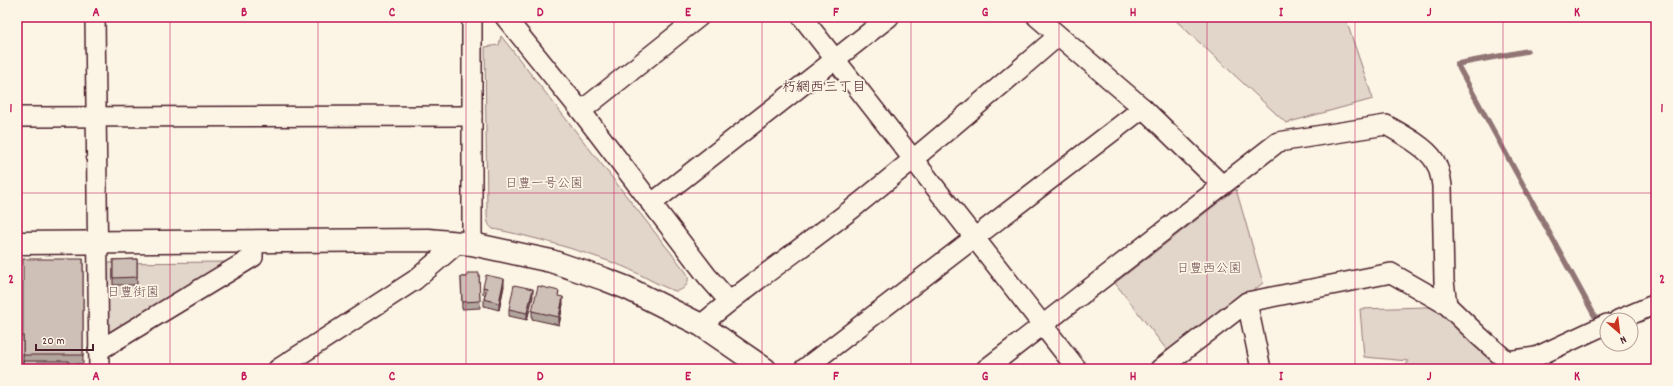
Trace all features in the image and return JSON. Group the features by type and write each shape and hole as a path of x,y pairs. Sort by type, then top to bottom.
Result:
{"street":[{"path":"96,17 98,360"},
{"path":"465,244 472,116 472,17"},
{"path":"505,17 581,111 707,276 729,301"},
{"path":"581,111 699,17"},
{"path":"802,17 1076,369"},
{"path":"651,204 889,17"},
{"path":"1037,17 1143,108 1222,185"},
{"path":"701,325 729,301 801,249 914,160 1058,36"},
{"path":"804,369 1143,108"},
{"path":"17,117 472,116"},
{"path":"986,369 1278,142 1386,125 1399,132 1430,154 1440,173 1442,186 1444,281 1447,306"},
{"path":"17,243 428,240 465,244 551,261 627,288 701,325 765,369"},
{"path":"98,360 253,257 253,242"},
{"path":"278,369 415,280 465,244"},
{"path":"1160,369 1247,302 1391,273 1447,306 1507,361 1536,357 1599,328"},
{"path":"1247,302 1261,369"},
{"path":"1637,312 1656,304"}],"green space":[{"path":"1172,17 1345,17 1373,99 1286,123"},
{"name":"日豊一号公園","path":"501,36 686,272 688,275 688,282 682,289 675,291 622,266 585,253 493,229 490,226 487,215 485,47 499,45"},
{"name":"日豊西公園","path":"1236,189 1263,283 1170,354 1115,283"},
{"name":"日豊街園","path":"225,262 225,265 111,334 107,331 105,263"},
{"path":"1456,306 1531,369 1405,369 1408,361 1364,357 1360,309"}],"building":[{"path":"23,259 83,259 83,355 23,355"},
{"path":"137,259 137,277 113,278 113,260"},
{"path":"17,261 19,261 18,270 17,270"},
{"path":"467,273 479,273 480,301 462,302 461,277 467,277"},
{"path":"486,275 504,279 499,303 484,299 487,288 483,287"},
{"path":"514,285 533,289 527,313 509,309"},
{"path":"538,286 559,291 558,296 563,297 559,317 532,311"},
{"path":"17,336 23,336 23,361 69,361 68,367 36,367 36,369 17,369"}],"waterway":[{"path":"1527,51 1457,64 1598,322"}],"district":[{"name":"朽網西三丁目","path":"824,86"}]}
